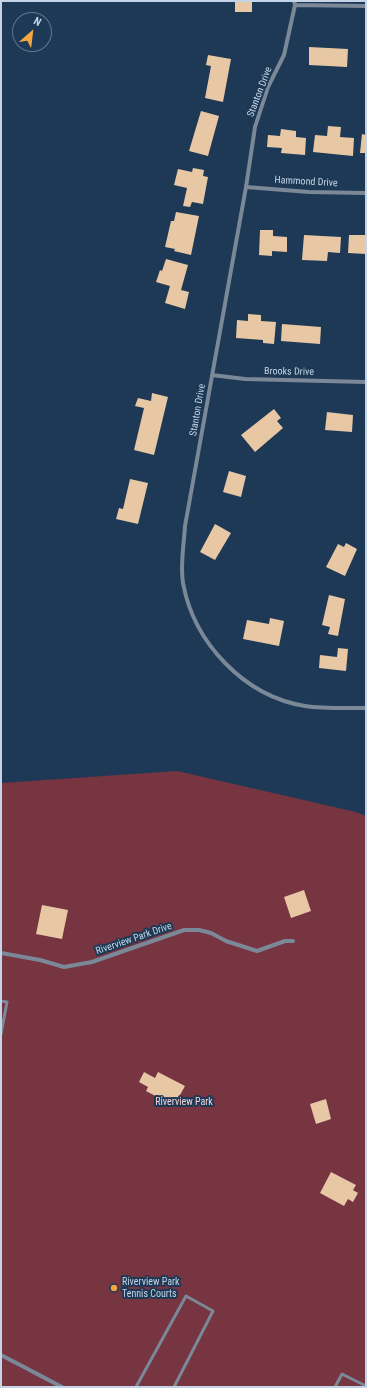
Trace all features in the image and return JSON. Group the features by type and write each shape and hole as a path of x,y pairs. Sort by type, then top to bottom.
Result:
{"street":[{"path":"295,3 366,6"},
{"name":"Stanton Drive","path":"295,3 284,55 268,87 255,127 246,187 185,526 183,582 193,616 204,636 217,654 240,677 274,697 304,706 320,708 366,708"},
{"name":"Hammond Drive","path":"246,187 309,192 366,193"},
{"name":"Brooks Drive","path":"212,374 245,378 366,382"},
{"name":"Riverview Park Drive","path":"1,953 40,960 64,967 92,962 184,930 199,930 211,933 226,941 257,951 293,940"},
{"path":"1,1355 62,1387"}],"lane":[{"path":"1,1001 7,1002 1,1034"},
{"path":"136,1387 186,1296 214,1311 174,1387"},
{"path":"335,1387 342,1374 366,1386"}],"green space":[{"name":"Riverview Park","path":"177,771 356,812 366,816 366,1387 1,1387 1,783"}],"building":[{"path":"235,1 252,1 252,12 235,12"},
{"path":"309,47 348,49 347,67 309,65"},
{"path":"208,55 231,59 223,102 205,98 211,66 206,65"},
{"path":"201,111 219,116 208,156 189,151"},
{"path":"328,126 341,127 340,137 354,138 353,156 313,152 315,135 327,136"},
{"path":"281,129 296,131 296,137 306,138 305,155 281,153 282,148 267,147 268,135 280,136"},
{"path":"362,134 366,135 366,153 360,153"},
{"path":"193,168 204,170 203,176 208,177 203,204 192,202 190,207 183,206 187,188 174,185 178,169 192,172"},
{"path":"176,212 199,216 191,255 165,247 171,221 174,221"},
{"path":"260,230 273,230 273,236 287,237 287,252 272,251 272,256 259,255"},
{"path":"304,235 341,237 340,253 328,252 327,261 302,260"},
{"path":"349,235 366,235 366,254 348,253"},
{"path":"166,259 188,265 181,290 189,292 185,309 165,303 170,286 156,282"},
{"path":"248,314 261,315 261,321 276,322 274,344 263,343 263,340 236,338 237,320 248,321"},
{"path":"282,324 321,327 320,344 281,341"},
{"path":"152,393 168,397 154,455 134,450 144,408 135,406 138,398 151,401"},
{"path":"274,409 281,418 277,421 283,428 255,452 241,435"},
{"path":"327,412 353,415 352,432 325,430"},
{"path":"229,471 246,476 241,497 223,492"},
{"path":"130,479 148,483 138,524 116,519 119,508 123,509"},
{"path":"215,524 231,533 215,560 200,552"},
{"path":"346,543 357,549 345,576 326,567 338,544 344,547"},
{"path":"329,595 345,599 338,636 328,634 330,627 322,625"},
{"path":"270,618 284,621 279,646 243,639 247,620 269,624"},
{"path":"338,648 348,649 346,671 319,668 320,655 337,657"},
{"path":"304,890 311,911 291,918 284,897"},
{"path":"42,905 68,910 62,939 36,934"},
{"path":"144,1072 155,1078 158,1072 185,1086 174,1106 146,1091 148,1087 139,1082"},
{"path":"326,1099 331,1119 316,1124 310,1104"},
{"path":"331,1172 356,1185 353,1190 358,1193 353,1202 348,1199 344,1206 320,1193"}],"place":[{"name":"Riverview Park Tennis Courts","path":"114,1288"}]}
